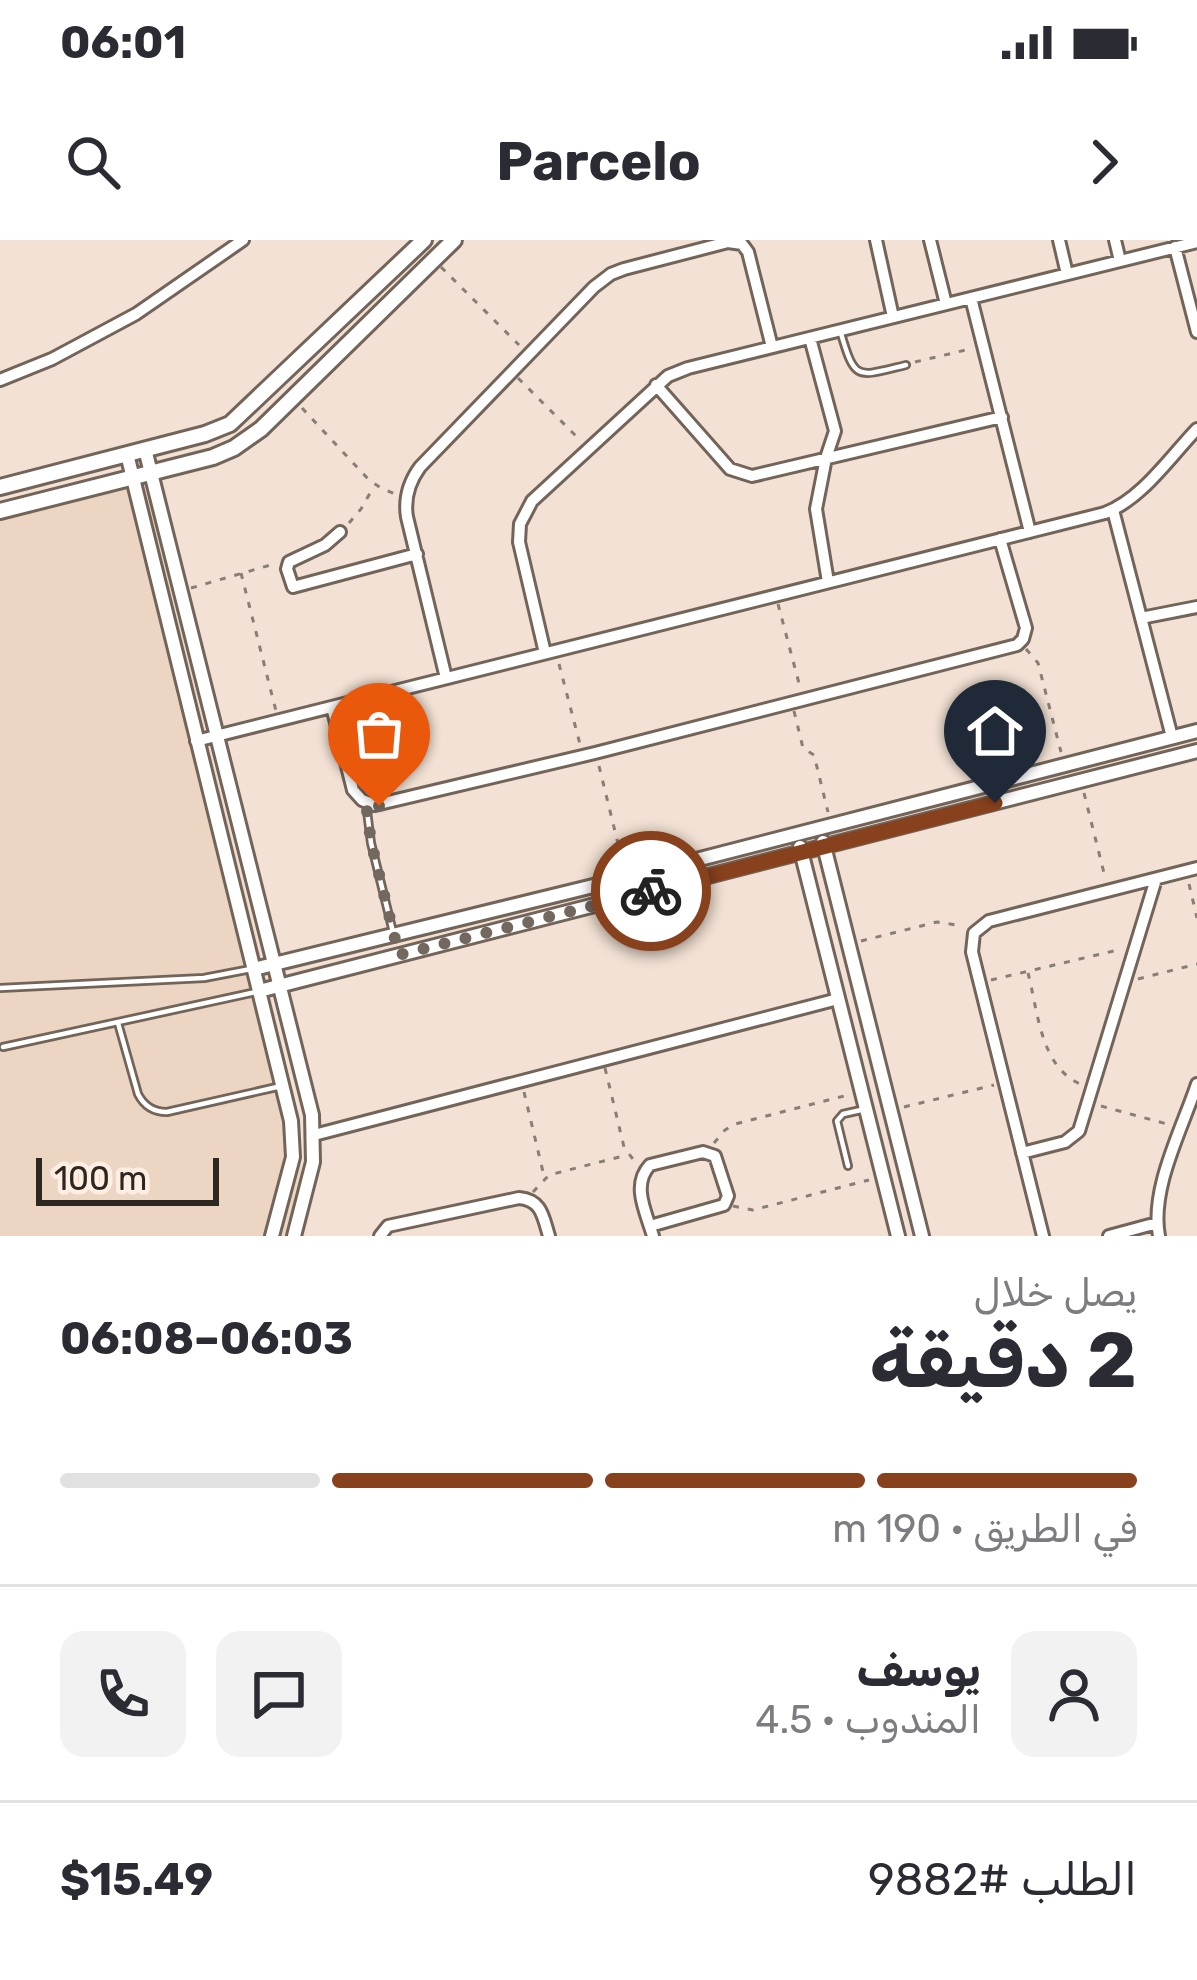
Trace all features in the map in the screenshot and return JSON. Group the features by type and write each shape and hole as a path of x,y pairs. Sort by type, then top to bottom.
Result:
{"main road":[{"path":"0,487 206,434 238,417 424,240"},
{"path":"0,512 234,448 253,436 454,240"}],"street":[{"path":"0,380 52,359 136,314 243,240"},
{"path":"876,240 893,317"},
{"path":"930,240 946,304"},
{"path":"1059,240 1067,274"},
{"path":"1114,240 1120,261"},
{"path":"446,678 407,517 411,480 594,287 624,268 733,242 742,244 772,347"},
{"path":"550,652 519,542 520,524 532,501 656,386 681,370 1197,242"},
{"path":"1175,247 1197,332"},
{"path":"971,298 1030,532"},
{"path":"810,338 836,431 816,509 828,582"},
{"path":"656,386 735,471 752,476 1002,417"},
{"path":"196,740 1113,510 1137,492 1197,429"},
{"path":"145,449 314,1136 313,1162 294,1236"},
{"path":"127,454 291,1121 292,1156 272,1236"},
{"path":"1113,510 1177,756"},
{"path":"340,532 325,545 291,560 292,586 297,589 416,554"},
{"path":"332,707 353,790 366,803 379,806 798,702 1017,645 1026,628 1000,539"},
{"path":"1142,618 1197,608"},
{"path":"254,969 1197,731"},
{"path":"259,991 1197,751"},
{"path":"825,827 824,847 922,1236"},
{"path":"796,834 898,1236"},
{"path":"1043,1236 971,946 974,933 989,921 1191,870"},
{"path":"1022,1153 1071,1139 1079,1131 1156,879"},
{"path":"394,934 399,955"},
{"path":"314,1136 838,999"},
{"path":"1109,1236 1158,1230 1160,1191 1197,1084"},
{"path":"710,1153 718,1161 727,1202 652,1231 640,1188 644,1171 650,1165 710,1153"},
{"path":"380,1236 388,1226 519,1198 530,1199 542,1210 549,1236"}],"lane":[{"path":"840,330 849,363 857,372 868,374 906,364"},
{"path":"366,803 394,934"},
{"path":"0,988 204,978 254,969"},
{"path":"3,1047 259,991"},
{"path":"118,1022 138,1094 153,1110 166,1112 282,1085"},
{"path":"848,1166 837,1121 843,1114 866,1109"}],"path":[{"path":"434,260 529,355"},
{"path":"906,364 983,346"},
{"path":"512,372 589,449"},
{"path":"292,398 375,484 406,496"},
{"path":"340,532 375,484"},
{"path":"180,591 288,564"},
{"path":"241,573 278,720"},
{"path":"776,596 803,748 814,755 825,827"},
{"path":"1017,645 1030,651 1038,663 1065,765"},
{"path":"550,652 589,754 626,878"},
{"path":"1081,781 1108,891"},
{"path":"1191,870 1197,918"},
{"path":"849,945 937,922 952,922 974,933"},
{"path":"980,982 1135,946"},
{"path":"1124,982 1197,964"},
{"path":"1028,971 1049,1057 1066,1077 1093,1086"},
{"path":"603,1060 624,1147 644,1171"},
{"path":"521,1082 544,1178"},
{"path":"891,1111 1005,1082"},
{"path":"710,1153 720,1134 735,1124 862,1091"},
{"path":"1088,1102 1181,1129"},
{"path":"530,1199 544,1178 628,1154"},
{"path":"727,1202 753,1210 883,1176"}],"shaded area":[{"path":"140,466 300,1127 301,1176 286,1236 0,1236 0,501"}],"way so far":[{"path":"379,806 366,803 399,955 651,891"}],"route":[{"path":"651,891 995,803"}]}
